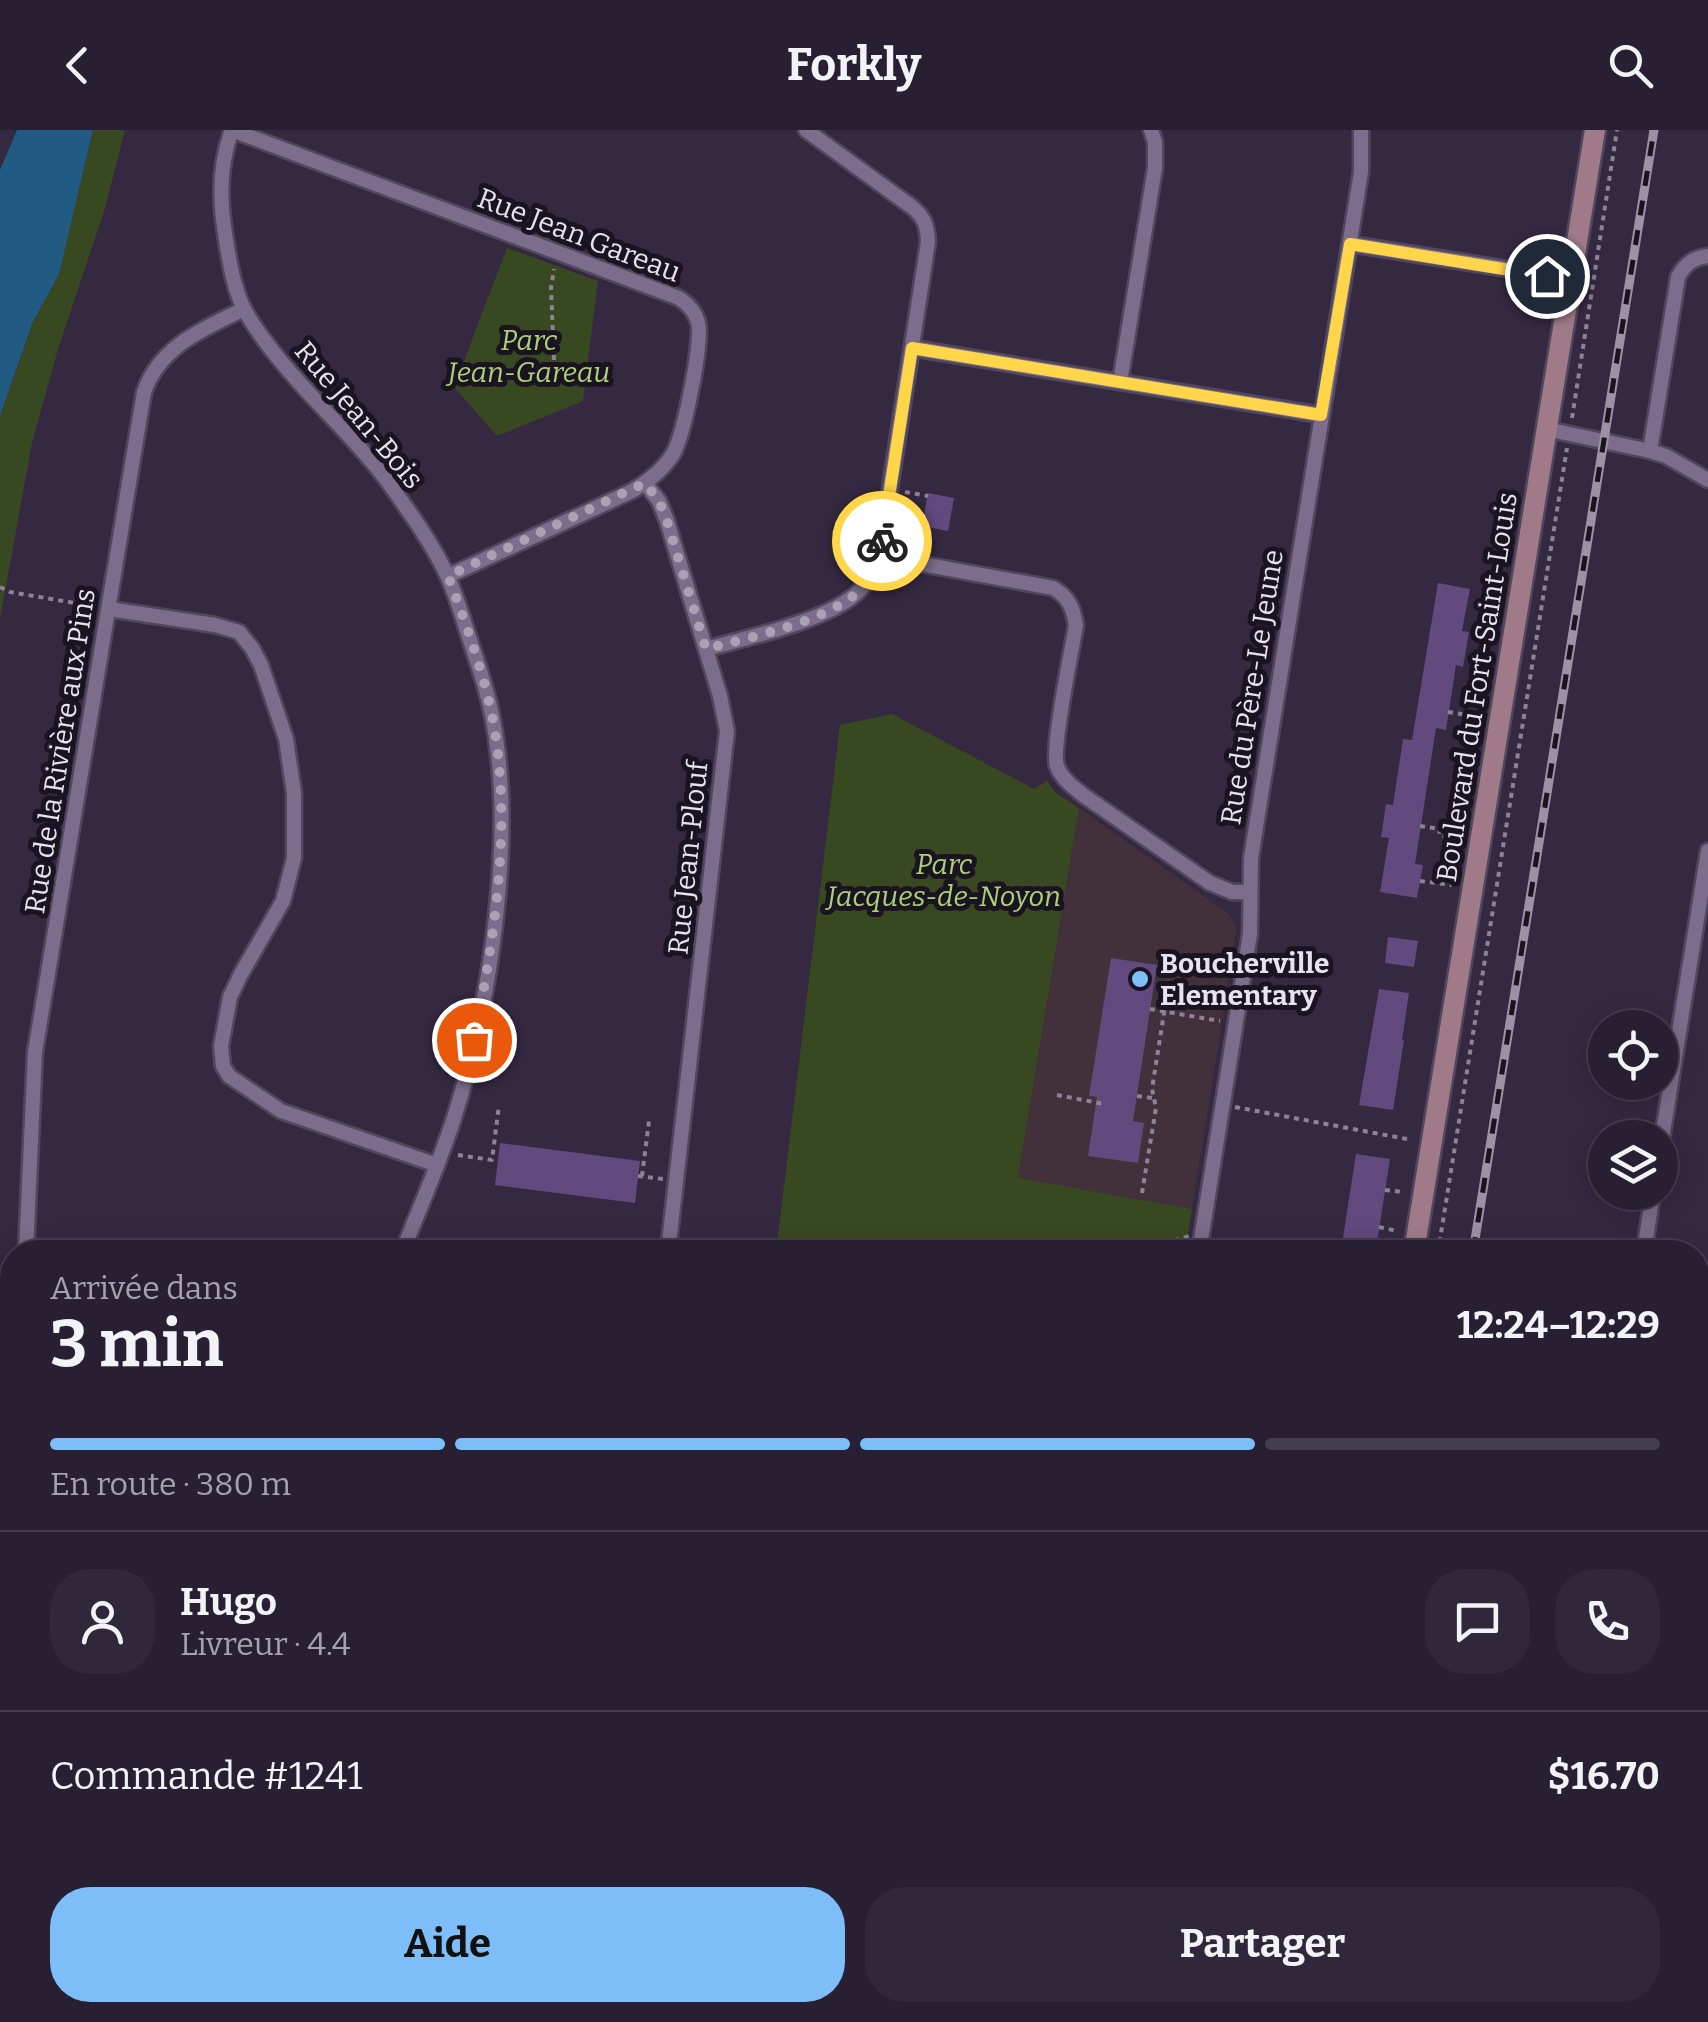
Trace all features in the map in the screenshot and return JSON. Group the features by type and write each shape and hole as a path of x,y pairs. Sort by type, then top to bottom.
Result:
{"street":[{"name":"Rue Jean-Bois","path":"232,130 223,155 220,192 235,282 244,308 287,370 366,453 448,576 492,715 501,836 481,1008 460,1095 407,1240"},
{"name":"Rue Jean Gareau","path":"232,130 679,298 696,315 700,335 682,432 670,459 645,483 448,576"},
{"path":"706,649 834,608 862,588 878,556 928,242 927,224 912,206 806,130"},
{"path":"1120,382 1156,168 1151,130"},
{"name":"Rue du Père-Le Jeune","path":"1200,1240 1252,920 1249,868 1361,172 1361,130"},
{"name":"Boulevard du Fort-Saint-Louis","path":"1416,1240 1595,130"},
{"path":"1350,244 1571,279"},
{"path":"1650,450 1678,277 1684,266 1708,256"},
{"name":"Rue de la Rivière aux Pins","path":"26,1240 35,1052 103,608 144,392 164,356 192,335 244,308"},
{"path":"912,348 1321,415"},
{"path":"1546,429 1650,450 1708,480"},
{"name":"Rue Jean-Plouf","path":"645,483 659,501 667,521 724,717 726,746 669,1240"},
{"path":"878,556 1053,588 1063,594 1074,612 1076,625 1056,747 1057,768 1082,795 1210,883 1232,892 1249,892"},
{"path":"103,608 238,632 261,666 280,718 294,793 294,858 283,901 230,997 220,1046 229,1076 281,1110 437,1164"},
{"path":"1665,1120 1708,851"},
{"path":"1646,1240 1650,1210"}],"path":[{"path":"1573,412 1617,130"},
{"path":"554,264 554,360"},
{"name":"Boulevard du Fort-Saint-Louis","path":"1440,1240 1566,460"},
{"path":"900,491 928,496"},
{"path":"0,588 103,608"},
{"path":"1448,712 1480,717"},
{"path":"1460,839 1439,835 1441,822 1462,826"},
{"path":"1420,826 1440,829"},
{"path":"1420,881 1452,885"},
{"path":"1142,1193 1156,1108 1152,1089 1170,975 1156,972"},
{"path":"1150,1009 1224,1022"},
{"path":"1057,1096 1104,1104"},
{"path":"1137,1096 1154,1098"},
{"path":"453,1154 495,1160 499,1105"},
{"path":"1235,1108 1412,1140"},
{"path":"649,1121 640,1176 664,1179"},
{"path":"1385,1190 1403,1192"},
{"path":"1379,1228 1397,1230"},
{"path":"1174,1240 1190,1235"}],"shaded area":[{"name":"Boucherville Elementary","path":"1079,808 1219,907 1235,925 1192,1209 1018,1179"}],"green space":[{"path":"93,130 125,130 105,208 58,349 32,443 0,619 0,416 32,324 59,273"},
{"name":"Parc Jean-Gareau","path":"507,248 598,281 583,401 497,436 454,387"},
{"name":"Parc Jacques-de-Noyon","path":"892,714 1034,789 1047,781 1056,793 1079,808 1018,1178 1192,1209 1187,1240 777,1240 840,725"}],"water":[{"path":"17,130 93,130 59,274 32,324 0,416 0,170"}],"building":[{"path":"928,493 954,498 948,531 922,526"},
{"path":"1438,583 1470,589 1462,631 1469,632 1463,667 1456,665 1446,730 1436,728 1415,864 1423,865 1417,898 1380,892 1389,838 1381,837 1386,804 1393,805 1403,739 1412,740"},
{"path":"1388,937 1418,941 1414,967 1385,963"},
{"path":"1111,958 1157,965 1133,1121 1144,1123 1138,1163 1088,1156 1097,1097 1089,1096"},
{"path":"1379,989 1409,993 1393,1110 1359,1105"},
{"path":"500,1143 640,1161 635,1203 495,1185"},
{"path":"1356,1154 1390,1159 1377,1240 1343,1240"}],"railway":[{"path":"1475,1240 1654,130"}],"way so far":[{"path":"474,1040 496,900 501,836 499,772 492,715 448,576 645,483 654,492 667,521 706,649 811,618 845,602 869,578 882,541"}],"place":[{"name":"Boucherville Elementary","path":"1140,979"}],"route":[{"path":"882,541 912,348 1321,415 1350,244 1547,276"}]}
